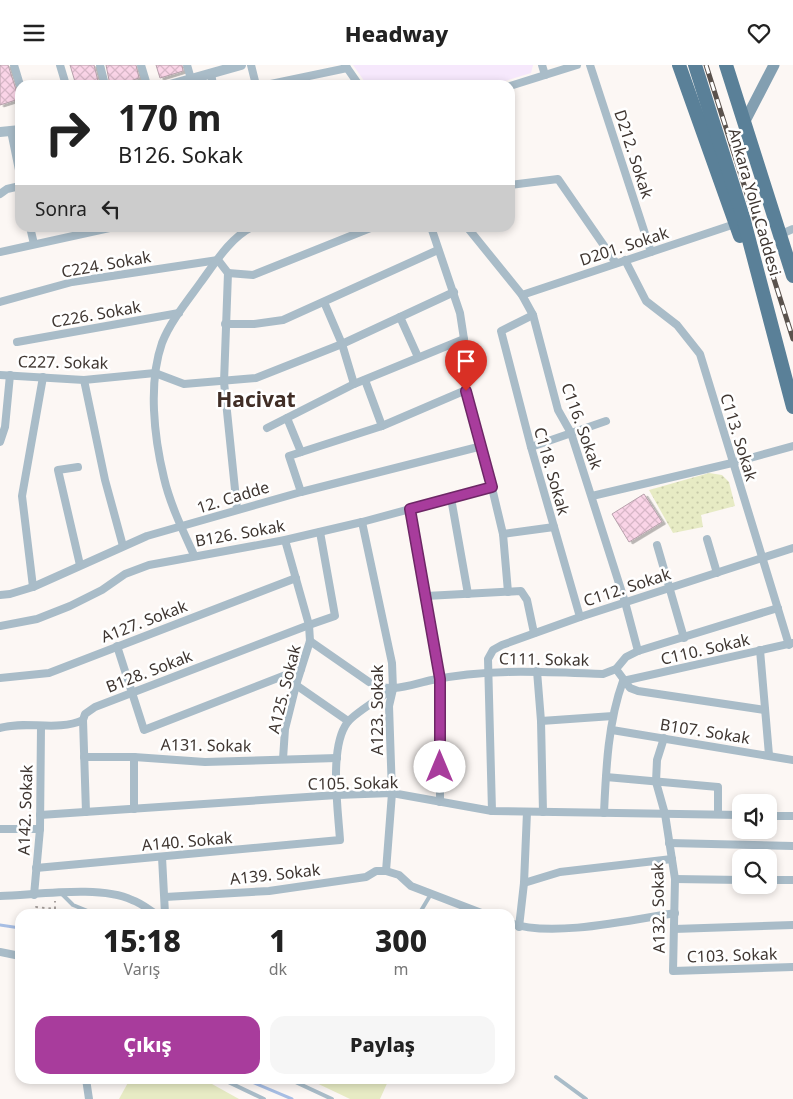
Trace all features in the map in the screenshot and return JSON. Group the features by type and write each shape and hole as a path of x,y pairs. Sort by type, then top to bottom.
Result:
{"highway":[{"path":"679,65 765,305"},
{"name":"Ankara Yolu Caddesi","path":"695,65 743,217 793,407"},
{"name":"Ankara Yolu Caddesi","path":"727,65 793,276"}],"main road":[{"path":"744,123 774,65"}],"street":[{"path":"14,65 18,80"},
{"path":"60,65 64,80"},
{"path":"100,65 104,80"},
{"path":"141,65 146,80"},
{"path":"187,65 191,79"},
{"path":"188,80 241,65"},
{"path":"251,65 255,80"},
{"path":"542,65 545,75"},
{"path":"515,84 577,65"},
{"name":"D212. Sokak","path":"590,65 651,252"},
{"path":"288,80 346,67 355,80"},
{"path":"211,73 212,80"},
{"path":"0,132 15,130"},
{"path":"515,184 558,179 616,263"},
{"path":"0,194 7,189 15,187"},
{"name":"D201. Sokak","path":"522,295 735,224"},
{"path":"779,235 793,229"},
{"path":"31,232 34,244"},
{"path":"0,252 79,232"},
{"path":"194,555 181,527 164,478 154,402 155,373 162,342 179,313 239,232"},
{"path":"228,273 253,275 360,232"},
{"path":"432,232 460,313 464,339 463,364 466,391 482,446 503,534 508,591"},
{"name":"C116. Sokak","path":"471,232 522,295 533,315 558,410 571,433 592,496 638,651"},
{"path":"226,324 254,324 283,320 438,250"},
{"path":"218,260 228,273 224,382 237,509"},
{"name":"C224. Sokak","path":"0,302 72,282 218,260"},
{"name":"C113. Sokak","path":"625,260 646,301 677,325 700,354 762,559 791,644"},
{"path":"155,373 184,384 256,378 342,344 454,292"},
{"path":"324,302 342,344 354,384"},
{"name":"C226. Sokak","path":"18,342 179,313"},
{"name":"C118. Sokak","path":"533,315 500,331 580,617"},
{"path":"400,317 418,357"},
{"path":"267,428 354,384 464,339"},
{"name":"C227. Sokak","path":"0,375 84,380 155,373"},
{"path":"0,442 10,375"},
{"path":"33,587 22,496 43,377"},
{"path":"84,380 105,480 123,546"},
{"path":"365,380 382,426"},
{"path":"301,492 289,456 382,426 466,391"},
{"path":"287,417 301,452"},
{"path":"531,447 606,421"},
{"name":"12. Cadde","path":"0,595 10,595 33,587 147,536 237,509 482,446"},
{"path":"592,496 732,463 793,446"},
{"path":"78,467 58,470 80,565"},
{"name":"B126. Sokak","path":"0,626 37,619 70,607 102,591 125,574 149,565 194,555 285,540 492,487"},
{"path":"451,498 468,594"},
{"path":"410,509 440,679 440,802"},
{"name":"A123. Sokak","path":"362,521 392,663 393,689 389,706 392,793 386,871"},
{"path":"503,534 554,527"},
{"name":"B128. Sokak","path":"0,728 6,726 40,727 76,723 83,720 85,714 90,709 336,616 320,532"},
{"path":"708,539 717,573"},
{"name":"A125. Sokak","path":"283,759 286,729 296,685 310,641 309,625 285,540"},
{"path":"657,545 684,638"},
{"name":"C112. Sokak","path":"488,673 488,659 493,650 502,645 670,587 793,548"},
{"name":"A127. Sokak","path":"0,678 50,673 296,578"},
{"path":"426,596 521,591 527,600 534,633"},
{"path":"765,710 638,691 630,688 623,681 616,669 626,657 638,651 778,608"},
{"name":"C111. Sokak","path":"310,641 369,683 380,688 393,689 440,679 488,673 537,671 603,674 616,669"},
{"name":"C110. Sokak","path":"623,681 791,644"},
{"path":"117,646 144,730 301,669"},
{"path":"760,650 769,755"},
{"path":"537,671 541,721 543,812"},
{"path":"488,673 492,811"},
{"path":"604,813 613,716 623,681"},
{"path":"296,685 348,721"},
{"path":"337,795 337,759 340,736 348,721 393,689"},
{"path":"541,721 613,716"},
{"path":"83,720 86,812"},
{"name":"A142. Sokak","path":"34,895 40,829 40,727"},
{"name":"B107. Sokak","path":"612,730 793,760"},
{"path":"656,782 657,760 664,738"},
{"name":"A131. Sokak","path":"84,757 134,757 205,761 337,759"},
{"path":"134,757 134,809"},
{"path":"606,777 718,787 718,814"},
{"name":"A132. Sokak","path":"656,782 665,814 674,879 673,971"},
{"name":"C105. Sokak","path":"40,815 392,793 492,811 732,815"},
{"name":"A140. Sokak","path":"36,868 340,840 337,795"},
{"path":"519,927 524,883 527,813"},
{"path":"777,816 793,816"},
{"path":"0,829 40,829"},
{"path":"669,843 793,846"},
{"path":"162,857 165,909"},
{"path":"524,883 560,872 672,859"},
{"name":"A139. Sokak","path":"165,897 269,891 366,877 376,871 386,871"},
{"path":"386,871 399,875 411,886 471,909"},
{"path":"674,879 732,880"},
{"path":"777,880 793,880"},
{"path":"0,896 85,891 112,894 132,899 148,909"},
{"path":"515,925 555,929 606,925 675,913"},
{"path":"674,929 793,925"},
{"path":"0,952 15,955"},
{"name":"C103. Sokak","path":"673,971 793,967"},
{"path":"87,1084 89,1099"}],"lane":[{"path":"58,893 73,905 83,909"},
{"path":"422,909 431,894"},
{"path":"556,1077 586,1099"},
{"path":"232,1084 264,1099"},
{"path":"300,1084 332,1099"}],"path":[{"path":"36,909 36,907 54,909 58,893"}],"shaded area":[{"path":"353,65 533,65 531,73 508,80 364,80"}],"green space":[{"path":"709,473 722,475 729,482 735,506 701,515 703,527 673,533 649,490"},
{"path":"127,1084 212,1084 239,1099 119,1099"},
{"path":"318,1084 387,1084 380,1099 350,1099"}],"building":[{"path":"0,65 8,65 15,87 15,100 0,105"},
{"path":"70,65 94,65 98,80 74,80"},
{"path":"106,65 136,65 139,78 133,80 109,80"},
{"path":"156,65 182,65 183,71 160,78"},
{"path":"644,494 662,522 629,542 612,514"}],"waterway":[{"path":"0,925 15,927"},
{"path":"257,1084 292,1099"}],"railway":[{"path":"706,65 793,339"}],"district":[{"name":"Hacivat","path":"256,400"}],"route":[{"path":"440,767 440,679 410,509 492,487 466,391"}]}
